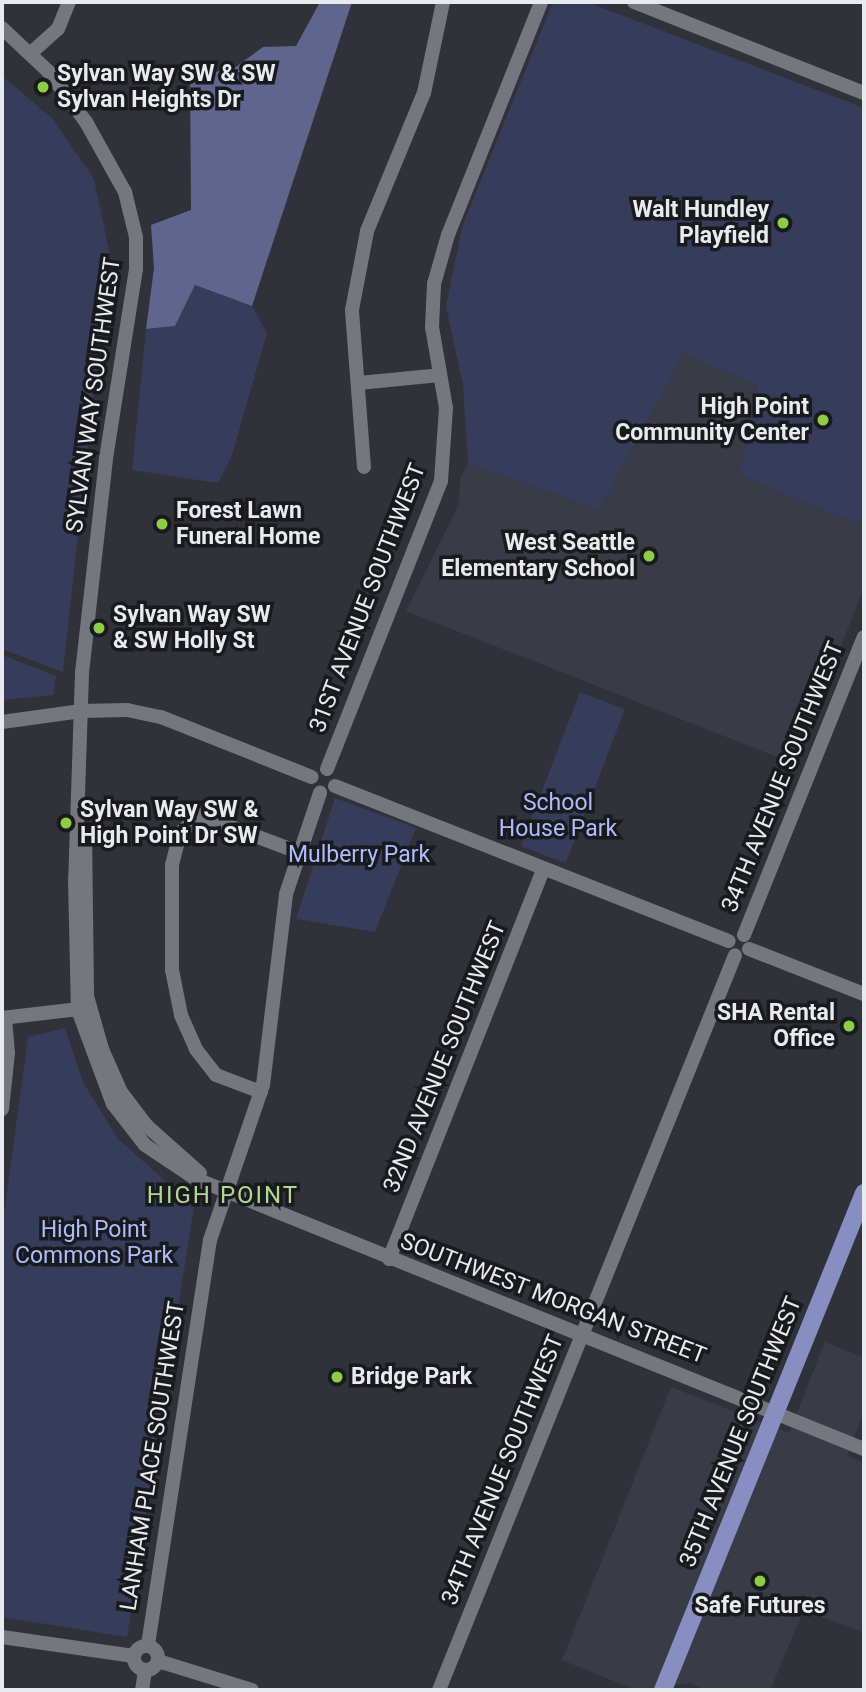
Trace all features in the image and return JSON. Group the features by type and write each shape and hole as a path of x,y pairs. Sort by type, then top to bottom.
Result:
{"main road":[{"name":"35TH AVENUE SOUTHWEST","path":"663,1690 864,1193"}],"street":[{"path":"31,53 58,29 69,2"},
{"path":"364,467 352,310 362,252 424,93 443,2"},
{"name":"31ST AVENUE SOUTHWEST","path":"327,769 441,481 447,444 432,305 439,263 541,2"},
{"path":"634,2 668,8 863,88"},
{"name":"SYLVAN WAY SOUTHWEST","path":"2,27 31,53 65,92 111,164 125,192 136,237 137,261 106,459 81,711 75,880 84,1009 100,1077 126,1125 166,1162 225,1192"},
{"path":"359,383 439,375"},
{"name":"34TH AVENUE SOUTHWEST","path":"439,1690 864,637"},
{"path":"2,722 81,711 153,715 312,777 327,769 335,778 335,786"},
{"path":"312,777 312,786 320,793"},
{"path":"225,1192 261,1092 270,1051 282,917 298,852 320,793 335,786 738,948 864,994"},
{"path":"261,1092 216,1075 196,1049 181,1016 172,970 172,865 180,833 200,815 298,852"},
{"name":"32ND AVENUE SOUTHWEST","path":"389,1259 544,871"},
{"path":"2,1109 8,1053 3,1018 84,1009"},
{"name":"SOUTHWEST MORGAN STREET","path":"225,1192 864,1449"},
{"name":"LANHAM PLACE SOUTHWEST","path":"148,1646 209,1240 225,1192"},
{"path":"2,1637 134,1656"},
{"path":"145,1670 137,1666 134,1656 139,1648 148,1646 157,1651 158,1661"},
{"path":"142,1690 145,1670 158,1661"},
{"path":"158,1661 252,1690"}],"shaded area":[{"path":"320,2 352,2 252,306 195,285 175,326 146,329 154,268 151,225 191,210 190,76 233,69 263,47 296,46"},
{"name":"West Seattle Elementary School","path":"683,352 757,385 739,475 864,526 864,587 795,764 406,611 459,504 460,479 468,463 599,510"},
{"path":"825,1342 864,1358 864,1411 847,1455 864,1463 864,1633 804,1610 770,1690 706,1690 689,1683 636,1690 562,1660 671,1387 789,1433"}],"green space":[{"path":"553,2 587,2 864,108 864,526 739,475 757,385 683,353 599,510 468,463 463,385 446,306 462,227"},
{"path":"2,76 52,118 94,179 109,251 63,672 2,649"},
{"path":"195,285 252,306 267,333 232,455 218,483 132,470 146,329 175,326"},
{"path":"2,655 56,676 53,695 2,700"},
{"name":"School House Park","path":"580,692 625,709 566,863 521,846"},
{"name":"Mulberry Park","path":"335,798 416,828 375,932 296,919"},
{"name":"High Point Commons Park","path":"65,1028 83,1082 118,1139 194,1206 127,1637 2,1617 2,1228 28,1037"}],"place":[{"name":"Sylvan Way SW & SW Sylvan Heights Dr","path":"43,87"},
{"name":"Walt Hundley Playfield","path":"783,223"},
{"name":"High Point Community Center","path":"823,420"},
{"name":"Forest Lawn Funeral Home","path":"162,524"},
{"name":"West Seattle Elementary School","path":"649,556"},
{"name":"Sylvan Way SW & SW Holly St","path":"99,628"},
{"name":"Sylvan Way SW & High Point Dr SW","path":"66,823"},
{"name":"SHA Rental Office","path":"849,1026"},
{"name":"Bridge Park","path":"337,1377"},
{"name":"Safe Futures","path":"760,1581"}],"district":[{"name":"HIGH POINT","path":"223,1196"}]}
